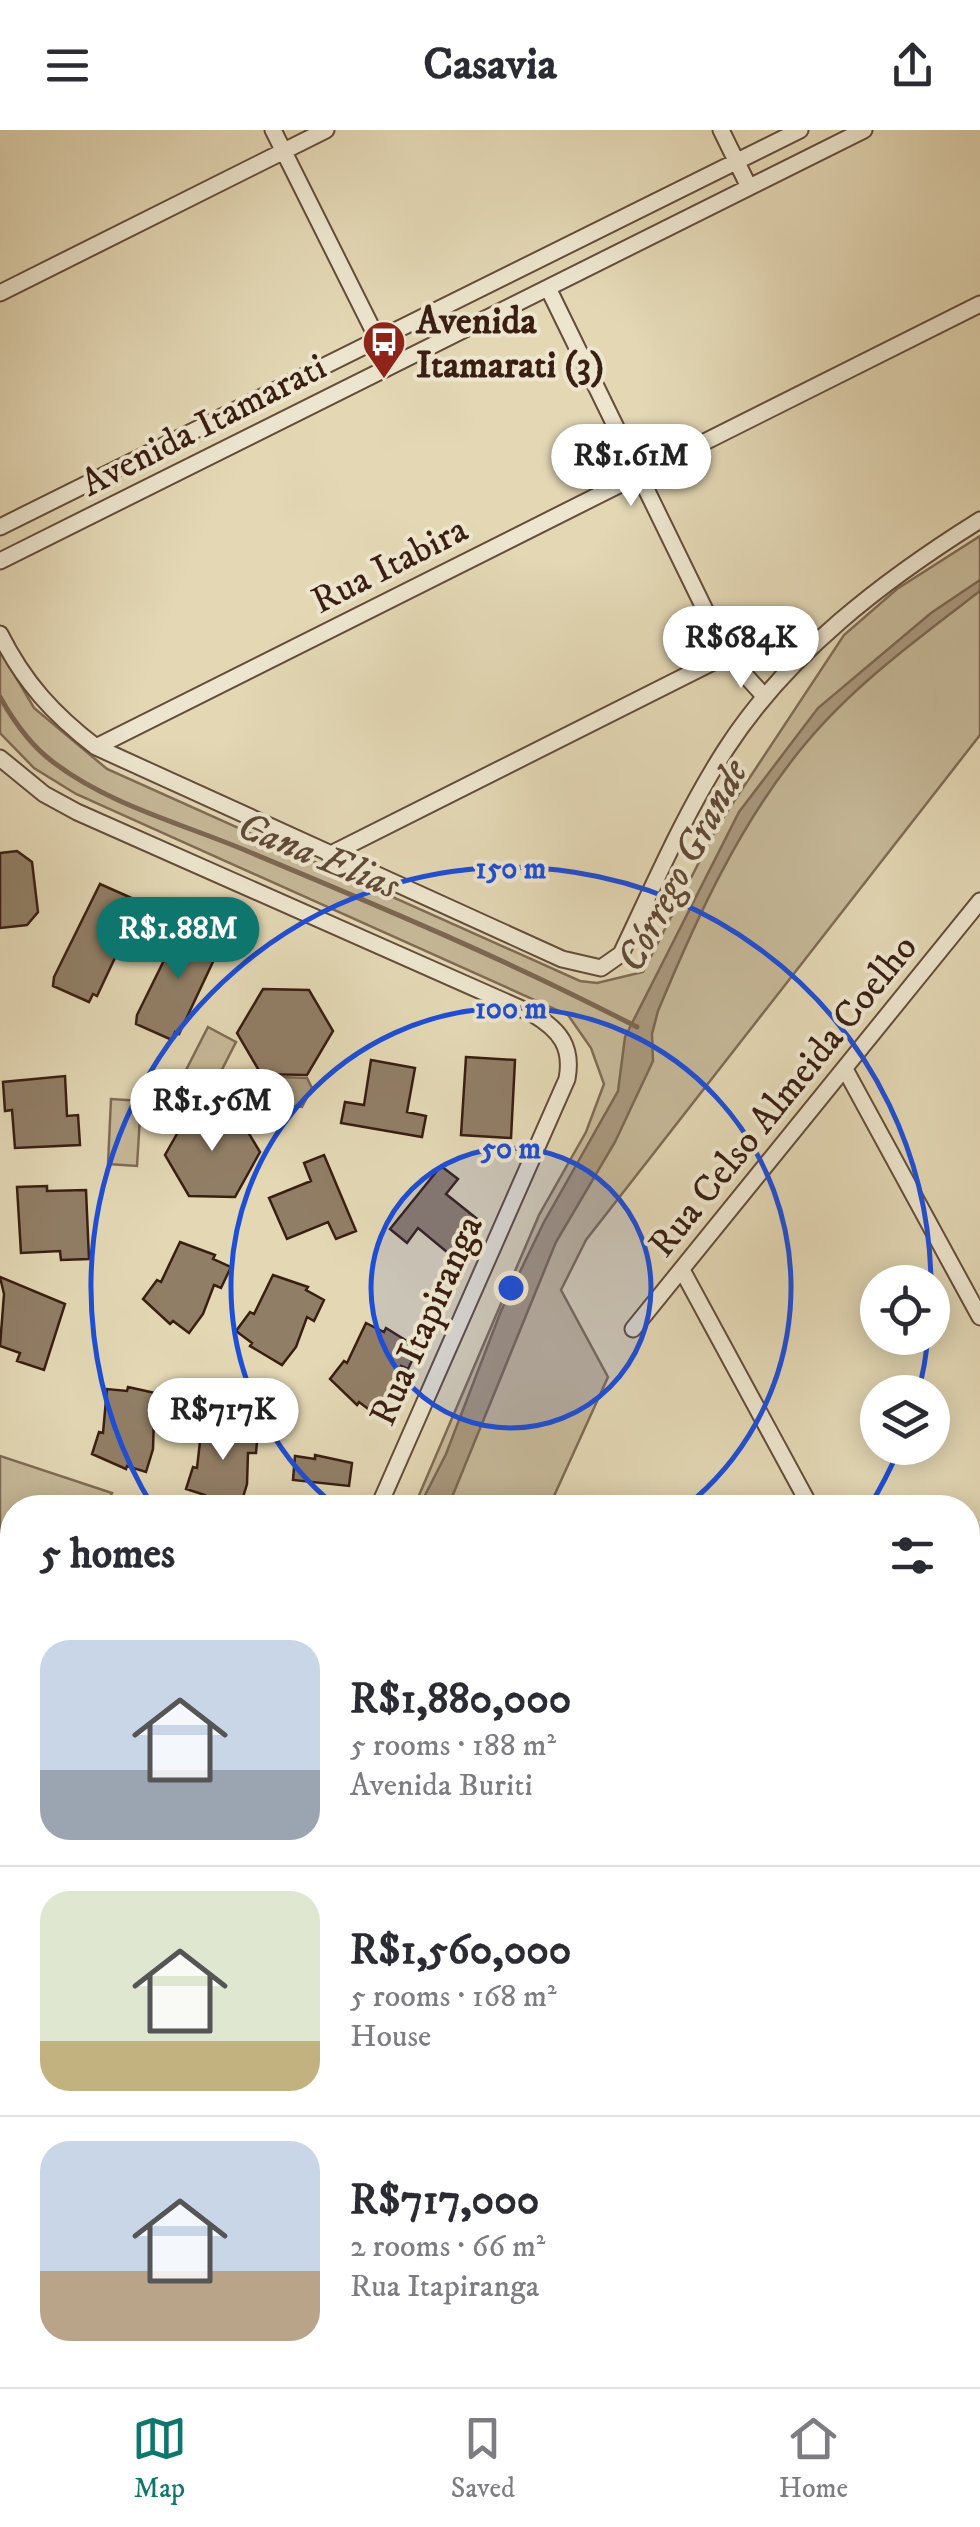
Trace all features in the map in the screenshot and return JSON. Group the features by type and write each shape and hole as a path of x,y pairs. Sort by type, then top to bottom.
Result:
{"street":[{"path":"274,130 391,366"},
{"path":"0,292 326,130"},
{"path":"720,130 749,188"},
{"name":"Avenida Itamarati","path":"0,527 800,130"},
{"name":"Avenida Itamarati","path":"0,561 864,130"},
{"path":"548,288 727,655 765,697"},
{"name":"Rua Itabira","path":"96,747 980,304"},
{"path":"0,634 27,684 48,708 96,747 562,959 601,968 621,954 685,820 726,748 765,697 880,588 980,520"},
{"path":"329,854 727,655"},
{"name":"Rua Itapiranga","path":"0,758 44,794 77,812 533,1014 560,1034 568,1048 567,1079 384,1495"},
{"name":"Rua Celso Almeida Coelho","path":"633,1328 980,900"},
{"path":"846,1070 980,1317"},
{"path":"682,1270 803,1495"}],"shaded area":[{"path":"980,536 980,735 586,1240 561,1290 608,1377 554,1495 419,1495 539,1215 586,1132 604,1084 591,1048 568,1015 76,794 34,768 0,733 0,650 34,708 107,769 580,981 597,983 643,972 717,827 844,635 897,589"},
{"path":"980,580 980,591 889,662 825,721 782,773 740,838 658,1011 652,1034 653,1061 615,1142 556,1242 453,1495 425,1495 446,1454 501,1311 544,1222 618,1091 625,1037 739,812 818,708 931,613"},
{"path":"208,1027 236,1042 212,1089 184,1074"},
{"path":"280,1077 307,1078 312,1088 302,1107 291,1106 281,1091 285,1083"},
{"path":"111,1099 141,1101 137,1166 108,1164"},
{"path":"0,1456 112,1493 111,1495 0,1495"}],"building":[{"path":"17,851 32,862 38,912 27,925 0,928 0,853"},
{"path":"100,884 136,900 132,909 137,911 97,996 93,994 89,1002 53,986"},
{"path":"183,922 219,938 215,947 219,949 179,1034 175,1032 172,1040 136,1024"},
{"path":"263,989 309,990 333,1031 307,1075 261,1074 237,1033"},
{"path":"466,1057 515,1060 511,1138 461,1135"},
{"path":"371,1060 415,1068 407,1112 426,1116 422,1137 341,1123 345,1102 364,1105"},
{"path":"65,1076 67,1116 78,1115 80,1145 15,1148 12,1110 5,1111 3,1082"},
{"path":"190,1111 236,1112 260,1152 235,1197 189,1196 165,1155"},
{"path":"324,1155 356,1231 336,1239 328,1222 287,1239 269,1198 311,1181 304,1163"},
{"path":"441,1166 458,1179 446,1194 481,1222 453,1257 418,1228 407,1243 390,1229"},
{"path":"47,1186 47,1191 86,1190 89,1259 61,1260 60,1251 21,1253 17,1187"},
{"path":"180,1242 215,1255 213,1259 231,1267 221,1288 214,1285 203,1314 189,1333 173,1321 170,1324 143,1299 157,1280 161,1282"},
{"path":"273,1275 308,1287 306,1290 324,1300 314,1321 307,1317 296,1347 282,1365 250,1346 252,1343 236,1331 250,1312 254,1314"},
{"path":"0,1277 65,1304 44,1370 17,1361 20,1353 0,1346 4,1294"},
{"path":"366,1323 384,1332 386,1328 418,1348 408,1369 401,1366 389,1395 375,1414 359,1402 357,1405 330,1379 344,1361 347,1363"},
{"path":"128,1387 164,1395 162,1419 154,1418 153,1449 146,1472 127,1466 126,1469 92,1454 99,1432 103,1433 107,1389 127,1391"},
{"path":"222,1422 258,1430 256,1453 248,1453 244,1495 205,1495 186,1489 193,1467 197,1468 202,1424 221,1426"},
{"path":"315,1455 352,1463 349,1486 293,1480 295,1456 315,1459"}],"waterway":[{"name":"Cana Elias","path":"0,697 37,748 98,790 444,935 637,1027"}],"place":[{"name":"Avenida Itamarati (3)","path":"384,380"}],"water label":[{"name":"Córrego Grande","path":"681,865"}]}
